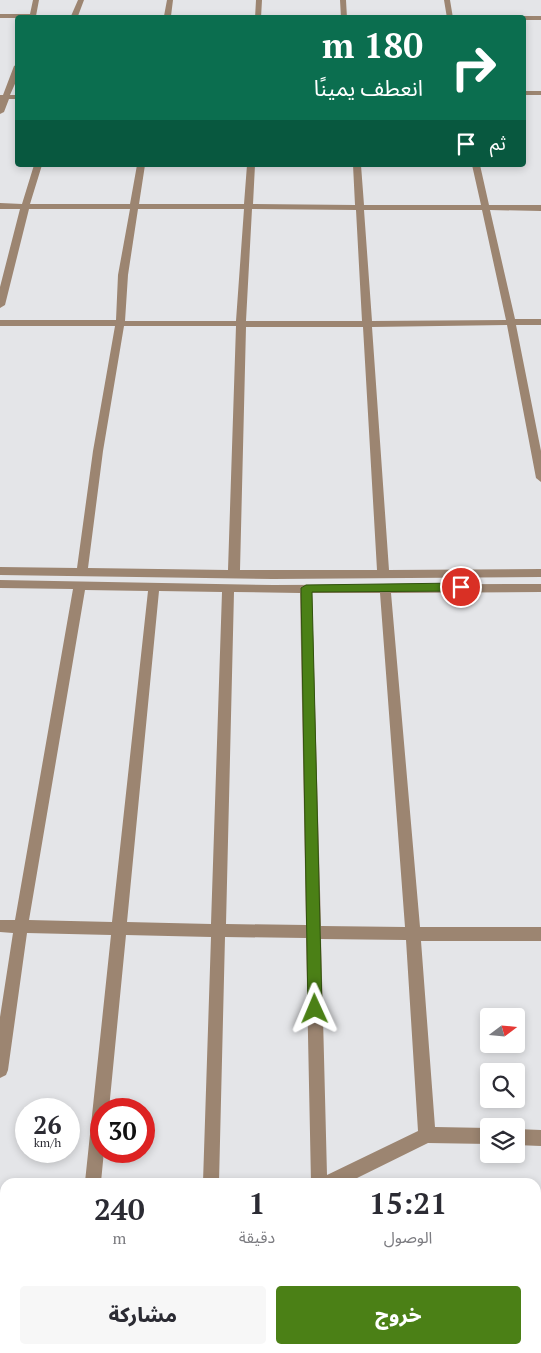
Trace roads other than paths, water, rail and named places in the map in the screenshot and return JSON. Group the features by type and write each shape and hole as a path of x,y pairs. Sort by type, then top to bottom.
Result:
{"street":[{"path":"32,15 36,0"},
{"path":"75,15 81,0"},
{"path":"167,15 170,0"},
{"path":"258,15 259,0"},
{"path":"342,0 344,15"},
{"path":"447,0 450,15"},
{"path":"0,16 15,16"},
{"path":"526,18 541,18"},
{"path":"0,112 3,94 15,72"},
{"path":"526,93 541,93"},
{"path":"526,98 541,98"},
{"path":"0,305 25,206 37,167"},
{"path":"0,1070 21,926 81,578 98,451 120,324 123,275 141,167"},
{"path":"234,574 241,323 250,167"},
{"path":"357,167 384,581 403,799 427,1135"},
{"path":"476,167 511,322 541,478"},
{"path":"0,206 541,208"},
{"path":"0,323 366,324 541,322"},
{"path":"0,571 154,586 228,588 306,588 458,574 541,574"},
{"path":"0,584 81,578 234,574 384,581 461,587 541,588"},
{"path":"458,574 461,587"},
{"path":"93,1178 154,586"},
{"path":"211,1178 220,929 222,766 228,588"},
{"path":"306,588 319,1178"},
{"path":"0,926 412,934 541,934"},
{"path":"340,1178 427,1135 480,1136"},
{"path":"525,1137 541,1138"}]}
